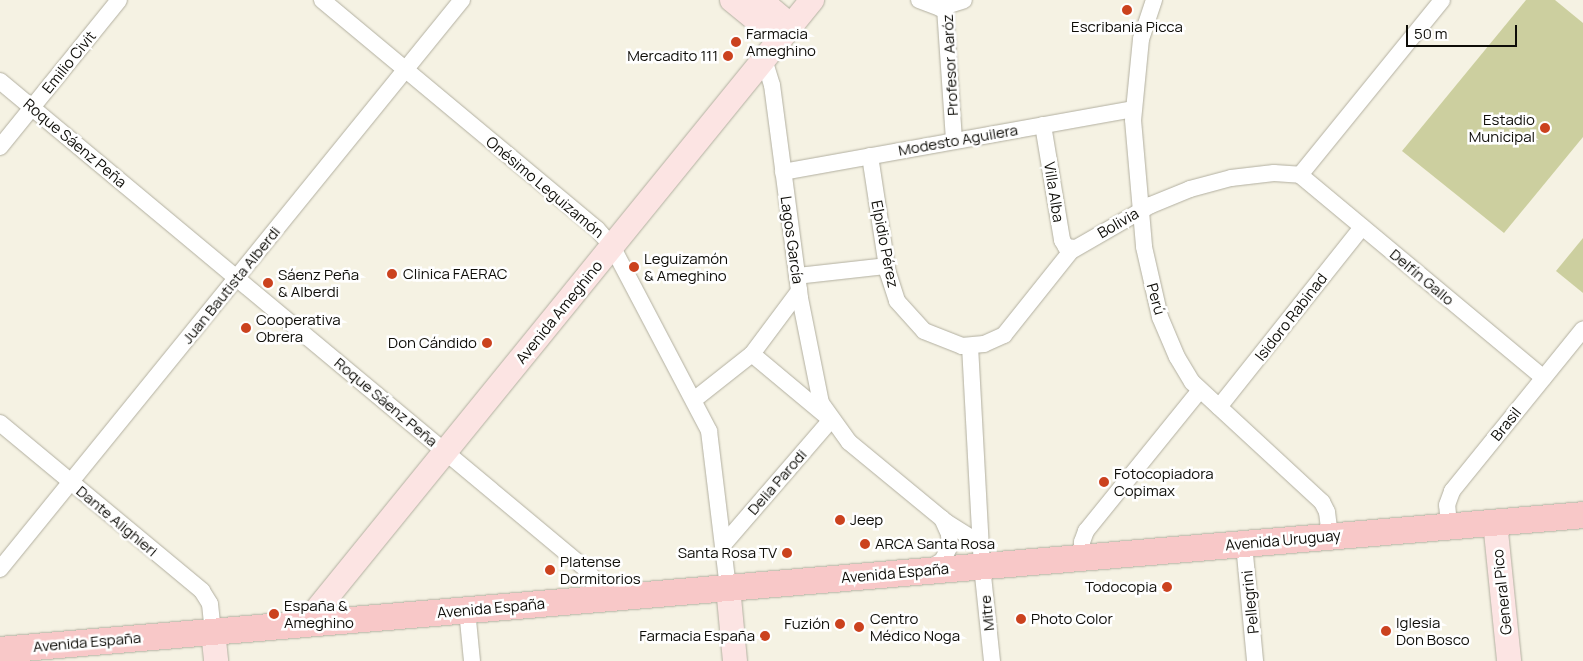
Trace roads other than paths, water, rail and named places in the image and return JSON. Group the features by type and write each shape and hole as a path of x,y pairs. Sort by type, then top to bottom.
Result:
{"main road":[{"path":"732,0 785,33"},
{"path":"760,0 785,33"},
{"name":"Avenida Ameghino","path":"316,618 445,451 812,0"},
{"name":"Avenida Uruguay","path":"982,563 1245,551 1298,554 1496,530 1583,515"},
{"name":"Avenida Uruguay","path":"982,563 1245,551 1330,536 1449,526 1496,530 1583,530"},
{"name":"General Pico","path":"1496,530 1509,661"},
{"path":"1298,554 1326,545 1330,536"},
{"name":"Avenida España","path":"40,661 362,634 596,599 729,595 982,563"},
{"name":"Avenida España","path":"0,650 215,646 316,618 564,616 982,563"},
{"path":"729,595 735,661"},
{"path":"564,616 591,608 596,599"},
{"path":"316,618 362,634"}],"street":[{"name":"Emilio Civit","path":"0,147 120,0"},
{"name":"Onésimo Leguizamón","path":"322,0 597,229 612,246 695,399 710,438 729,595"},
{"name":"Juan Bautista Alberdi","path":"0,569 462,0"},
{"path":"919,0 934,7 945,8"},
{"name":"Profesor Aaróz","path":"954,141 945,8 964,0"},
{"name":"Perú","path":"1154,0 1142,31 1133,109 1140,211 1146,260 1160,317 1177,357 1200,390 1320,499 1327,512 1330,536"},
{"path":"1300,175 1442,0"},
{"name":"Lagos García","path":"764,59 771,79 798,283 815,384 831,420"},
{"name":"Roque Sáenz Peña","path":"0,80 586,570 593,578 596,599"},
{"name":"Modesto Aguilera","path":"783,172 1133,109"},
{"name":"Villa Alba","path":"1043,125 1062,240 1066,247 1076,248"},
{"name":"Elpidio Pérez","path":"870,156 886,266 894,294 911,320 938,339 970,346"},
{"name":"Bolivia","path":"970,346 991,341 1009,330 1076,248 1140,211 1177,193 1218,181 1266,174 1300,175"},
{"name":"Delfín Gallo","path":"1300,175 1544,378"},
{"name":"Isidoro Rabinad","path":"1219,407 1362,227"},
{"path":"695,399 752,354 798,283 886,266"},
{"name":"Brasil","path":"1449,526 1448,502 1452,491 1544,378 1577,350 1583,329"},
{"path":"970,346 982,563"},
{"name":"Lagos García","path":"752,354 831,420 849,442 942,518 982,563"},
{"path":"1083,557 1082,540 1086,532 1200,390"},
{"name":"Delia Parodi","path":"723,545 831,420"},
{"name":"Dante Alighieri","path":"0,423 205,594 211,608 215,646"},
{"path":"920,571 938,564 947,554 950,538 942,518"},
{"name":"Pellegrini","path":"1245,551 1255,661"},
{"name":"Mitre","path":"982,563 992,661"},
{"path":"468,617 472,661"}],"place":[{"name":"Escribania Picca","path":"1127,10"},
{"name":"Farmacia Ameghino","path":"736,42"},
{"name":"Mercadito 111","path":"728,56"},
{"name":"Estadio Municipal","path":"1545,128"},
{"name":"Leguizamón & Ameghino","path":"634,267"},
{"name":"Clinica FAERAC","path":"392,274"},
{"name":"Sáenz Peña & Alberdi","path":"268,283"},
{"name":"Cooperativa Obrera","path":"246,328"},
{"name":"Don Cándido","path":"487,343"},
{"name":"Fotocopiadora Copimax","path":"1104,482"},
{"name":"Jeep","path":"840,520"},
{"name":"ARCA Santa Rosa","path":"865,544"},
{"name":"Santa Rosa TV","path":"787,553"},
{"name":"Platense Dormitorios","path":"550,570"},
{"name":"Todocopia","path":"1167,587"},
{"name":"España & Ameghino","path":"274,614"},
{"name":"Photo Color","path":"1021,619"},
{"name":"Fuzión","path":"840,624"},
{"name":"Centro Médico Noga","path":"859,627"},
{"name":"Iglesia Don Bosco","path":"1386,631"},
{"name":"Farmacia España","path":"765,636"}]}
